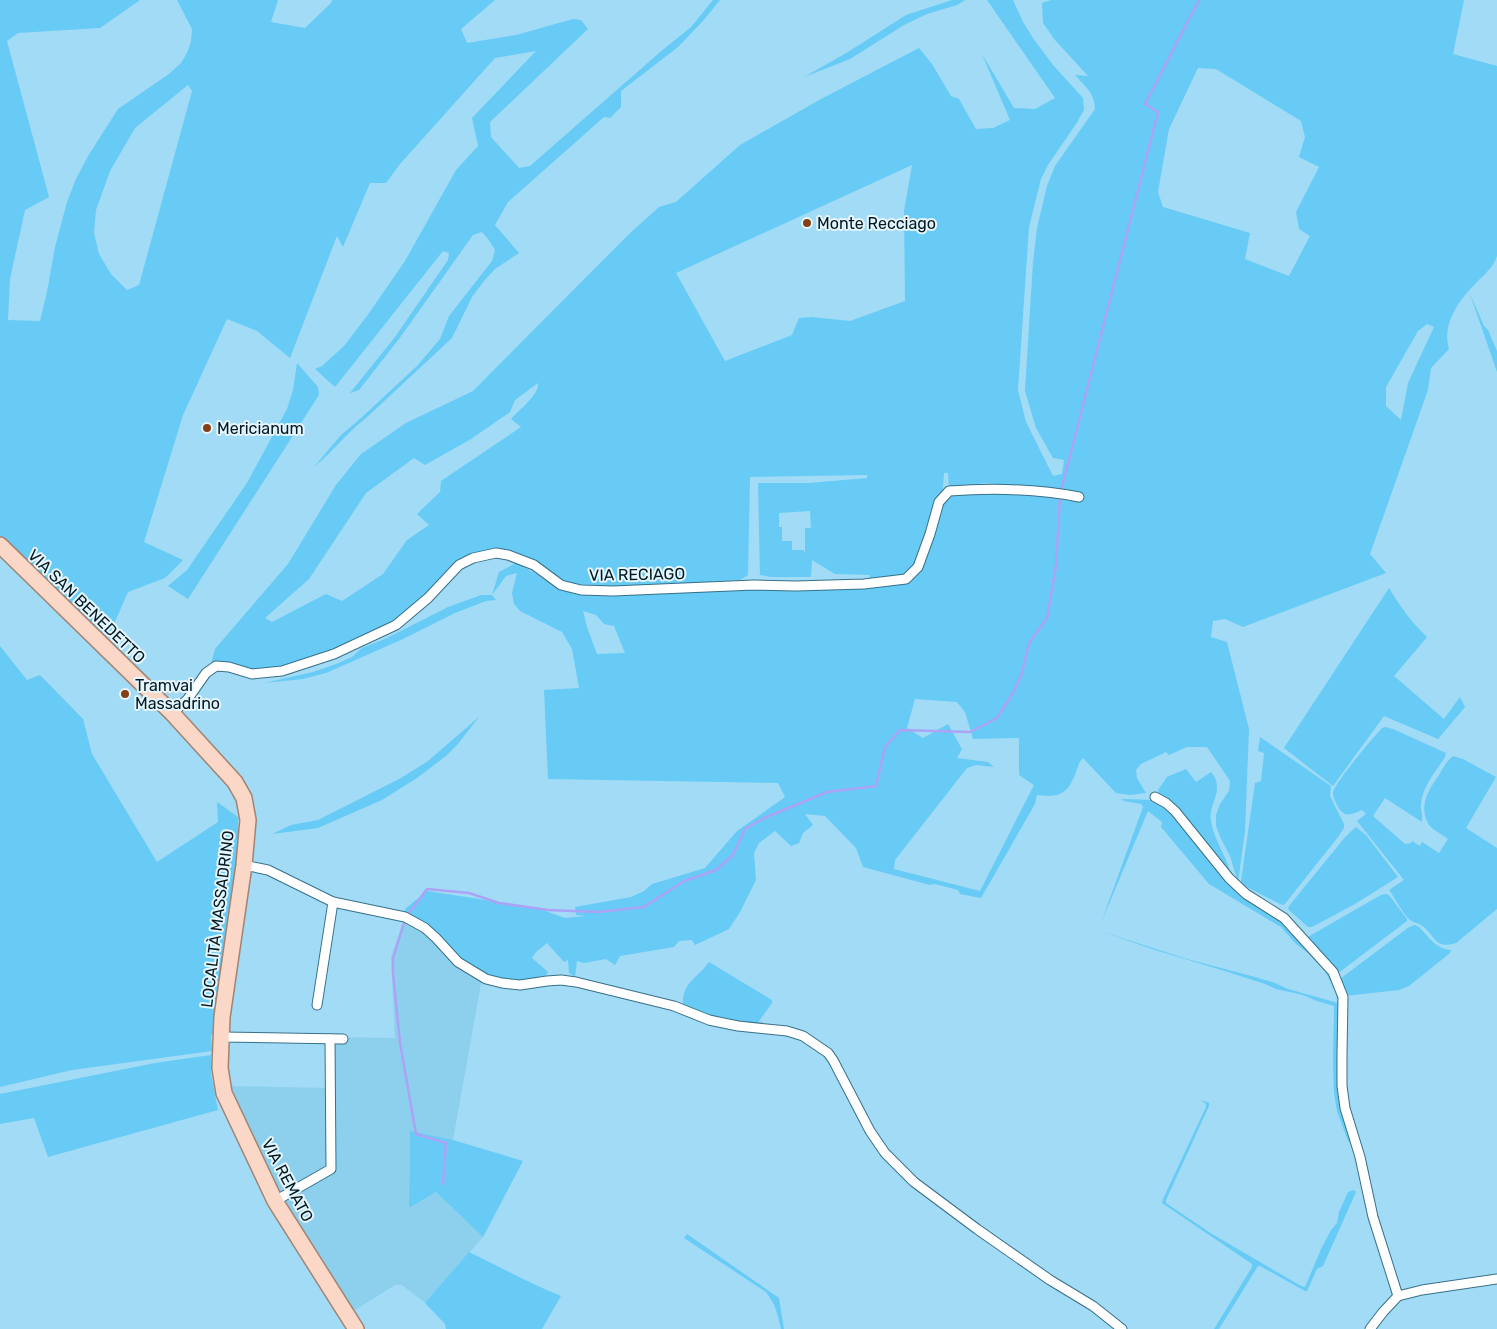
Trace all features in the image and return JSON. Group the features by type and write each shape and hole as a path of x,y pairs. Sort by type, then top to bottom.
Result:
{"main road":[{"name":"VIA SAN BENEDETTO","path":"0,545 173,712"},
{"name":"LOCALITÀ MASSADRINO","path":"173,712 235,782 244,798 248,820 244,865 222,1017 221,1037"},
{"name":"VIA REMATO","path":"221,1037 220,1068 224,1093 275,1202 356,1329"}],"street":[{"name":"VIA RECIAGO","path":"173,712 187,700 206,673 216,666 229,667 252,674 282,671 334,654 396,625 428,598 459,565 473,558 496,553 508,555 534,565 561,585 581,590 613,591 754,585 864,584 906,579 918,567 939,502 949,491 983,489 1061,494 1078,497"},
{"path":"1155,798 1166,803 1174,811 1229,878 1246,894 1284,918 1333,972 1343,997 1342,1086 1345,1108 1360,1157 1373,1217 1398,1296"},
{"path":"244,865 268,870 333,902 405,917 436,938 458,962 486,979 520,985 554,980 576,982 674,1006 709,1020 803,1036 828,1053 870,1131 885,1153 908,1176 977,1229 1050,1280 1093,1306 1122,1329"},
{"path":"317,1005 333,902"},
{"path":"221,1037 343,1039"},
{"path":"275,1202 331,1169 330,1039"},
{"path":"1370,1329 1398,1296 1422,1290 1497,1278"}],"shaded area":[{"path":"0,0 140,0 100,28 18,33 7,41 49,197 25,210 10,279 8,320 40,321 55,247 67,202 88,156 118,109 169,74 181,63 188,51 192,29 177,0 278,0 271,22 305,28 332,0 495,0 461,29 467,43 516,35 573,19 581,20 588,29 490,122 491,137 519,168 530,166 691,27 713,0 720,0 678,47 621,91 621,107 610,118 604,117 508,202 495,225 519,253 495,269 484,281 472,297 452,338 314,467 341,435 417,366 440,339 449,316 492,261 495,250 488,239 482,232 473,235 399,339 359,390 350,393 395,337 448,260 449,253 443,251 335,387 315,369 322,366 344,346 367,316 405,261 456,170 478,146 472,118 536,51 495,58 400,164 386,183 370,183 343,247 337,236 290,358 257,331 227,319 183,415 144,542 183,560 165,578 128,592 106,642 0,537","holes":["188,85 192,91 139,285 127,290 111,274 99,254 94,233 96,210 110,171 135,128"]},
{"path":"952,0 965,0 957,5 927,14 904,25 850,59 804,77 906,15"},
{"path":"987,0 1013,0 1033,38 1053,65 1083,98 1084,110 1041,179 1029,227 1018,390 1026,422 1053,476 1062,474 1064,460 1053,458 1036,428 1025,391 1033,262 1037,228 1047,186 1055,166 1095,109 1095,104 1086,87 1075,75 1088,76 1055,40 1043,23 1042,3 1051,0 1464,0 1453,54 1497,66 1497,256 1490,269 1467,293 1452,315 1447,340 1449,349 1431,368 1428,390 1370,554 1386,573 1243,627 1225,619 1213,621 1211,637 1227,642 1249,729 1245,831 1238,882 1230,856 1216,826 1216,815 1220,804 1229,791 1230,781 1207,747 1187,747 1169,755 1166,752 1141,764 1136,770 1137,778 1146,793 1130,795 1116,793 1083,758 1066,790 1057,795 1037,795 1035,804 981,898 960,894 958,890 935,884 930,885 863,867 856,848 825,816 805,814 813,825 803,833 799,843 791,846 775,831 759,843 754,853 756,880 729,929 695,945 692,940 679,941 674,947 620,956 615,965 606,959 584,963 577,961 575,977 569,973 568,960 564,962 547,943 532,958 548,972 544,978 518,980 480,973 402,916 406,908 427,891 537,908 565,918 586,916 576,915 575,907 631,897 644,891 652,884 705,868 737,831 785,797 778,783 548,779 544,690 579,688 572,649 562,632 520,611 514,604 512,593 517,573 506,576 492,595 499,572 516,563 551,584 565,590 608,594 869,586 870,575 835,574 812,560 811,577 771,577 760,575 758,483 809,483 867,478 867,475 750,477 748,575 740,580 612,588 581,588 564,582 534,560 496,548 469,554 457,563 426,597 392,625 334,652 286,668 246,670 218,662 211,664 215,649 288,564 336,485 361,454 406,423 473,391 629,234 659,207 676,202 740,145 821,99 919,48 932,64 951,96 959,99 976,129 993,128 1010,120 982,54 1014,108 1035,109 1055,98","holes":["1198,68 1216,69 1301,121 1305,137 1299,157 1319,167 1296,212 1299,229 1310,236 1289,276 1245,259 1250,233 1163,207 1158,192 1169,129","912,165 904,211 905,301 850,321 812,317 799,318 792,335 725,361 676,273","1427,324 1434,327 1408,383 1401,420 1386,406 1386,387 1418,331","538,383 536,392 511,419 521,427 441,481 440,492 417,514 429,525 407,540 383,574 342,601 326,594 272,622 265,618 309,579 366,493 414,458 425,465 471,439 510,412 515,400","944,473 948,473 949,488 986,483 1040,489 953,494 942,503","810,511 811,528 805,528 805,552 804,550 792,550 792,541 782,541 782,527 779,527 779,513","583,611 596,615 604,624 614,626 625,653 597,654 587,627","915,699 957,702 965,712 973,739 1019,738 1019,775 1034,785 980,891 894,869 895,860 967,768 976,765 994,767 988,762 957,758 962,749 948,724 923,738 907,728"]},
{"path":"1470,294 1497,351 1497,372"},
{"path":"297,363 318,387 319,395 188,599 168,586 187,570 247,483 287,409 293,390"},
{"path":"1389,588 1406,614 1427,637 1394,676 1444,719 1460,697 1465,707 1438,739 1384,716 1333,786 1284,748"},
{"path":"481,595 492,595 496,600 486,601 455,613 403,639 326,673 303,679 264,683 313,672 336,664 352,657 362,648 385,639 448,607"},
{"path":"0,646 27,680 40,675 83,719 92,754 157,862 218,822 217,802 238,817 238,852 215,1030 211,1036 212,1051 72,1070 0,1087"},
{"path":"479,717 446,756 417,778 382,800 318,828 272,834 291,825 318,820 401,778 428,761"},
{"path":"1385,727 1446,753 1424,791 1421,805 1422,822 1385,798 1373,816 1405,844 1412,841 1420,846 1422,842 1439,853 1448,839 1429,825 1424,805 1431,787 1453,756 1463,759 1496,777 1466,828 1497,848 1497,909 1456,943 1450,945 1437,942 1422,926 1407,917 1389,890 1404,880 1357,821 1366,814 1362,810 1351,814 1343,813 1338,808 1334,798 1335,788 1347,771 1377,733"},
{"path":"1260,737 1331,786 1330,796 1344,824 1344,828 1338,837 1284,905 1241,884 1255,783 1261,781 1264,753 1258,751"},
{"path":"1186,769 1196,782 1211,772 1215,779 1217,791 1212,808 1211,821 1215,836 1228,864 1232,880 1159,796 1158,790 1167,777"},
{"path":"1121,799 1156,800 1168,807 1229,882 1279,919 1328,971 1340,997 1339,1035 1352,1142 1348,1141 1337,1111 1334,1093 1334,1006 1303,995 1276,989 1100,931 1187,959 1255,977 1288,989 1338,1003 1335,991 1325,971 1309,954 1296,944 1281,927 1209,884 1161,827 1162,822 1148,811 1101,923 1143,807 1141,804"},
{"path":"1356,827 1366,835 1398,877 1355,904 1312,927 1308,927 1288,909 1289,906 1346,836"},
{"path":"1381,895 1389,895 1407,921 1337,974 1306,938"},
{"path":"404,919 417,926 482,978 453,1140 410,1132 409,1208 436,1192 483,1237 425,1303 402,1285 395,1285 352,1312 277,1195 229,1086 328,1088 326,1037 395,1038 391,957"},
{"path":"1415,925 1437,945 1451,950 1450,953 1409,986 1399,990 1345,996 1340,979 1409,927"},
{"path":"709,962 772,1000 772,1003 757,1024 719,1018 683,1005 683,997 688,986"},
{"path":"211,1055 211,1074 218,1110 48,1157 34,1118 0,1124 0,1094 155,1063"},
{"path":"1201,1100 1209,1103 1209,1106 1166,1203 1212,1234 1305,1287 1321,1249 1337,1223 1339,1212 1348,1192 1354,1190 1356,1192 1323,1266 1317,1269 1307,1291 1258,1266 1219,1329 1214,1329 1252,1267 1252,1264 1162,1203 1206,1107 1206,1104"},
{"path":"410,1131 453,1140 523,1161 483,1237 436,1192 409,1208"},
{"path":"687,1234 779,1298 784,1329 781,1329 775,1306 766,1292 684,1238"},
{"path":"469,1252 561,1296 542,1329 446,1329 445,1324 425,1303"}],"waterway":[{"path":"1061,491 1158,112 1145,104 1199,0"},
{"path":"409,913 427,889 469,893 499,903 548,910 598,912 644,907 684,881 716,870 733,855 745,829 764,818 827,792 876,786 885,747 900,730 970,732 997,718 1013,693 1022,673 1029,643 1047,618 1056,566 1060,497"},
{"path":"404,923 393,958 400,1043 416,1134 446,1143 443,1184"}],"place":[{"name":"Monte Recciago","path":"807,223"},
{"name":"Mericianum","path":"207,428"},
{"name":"Tramvai Massadrino","path":"125,694"}]}
